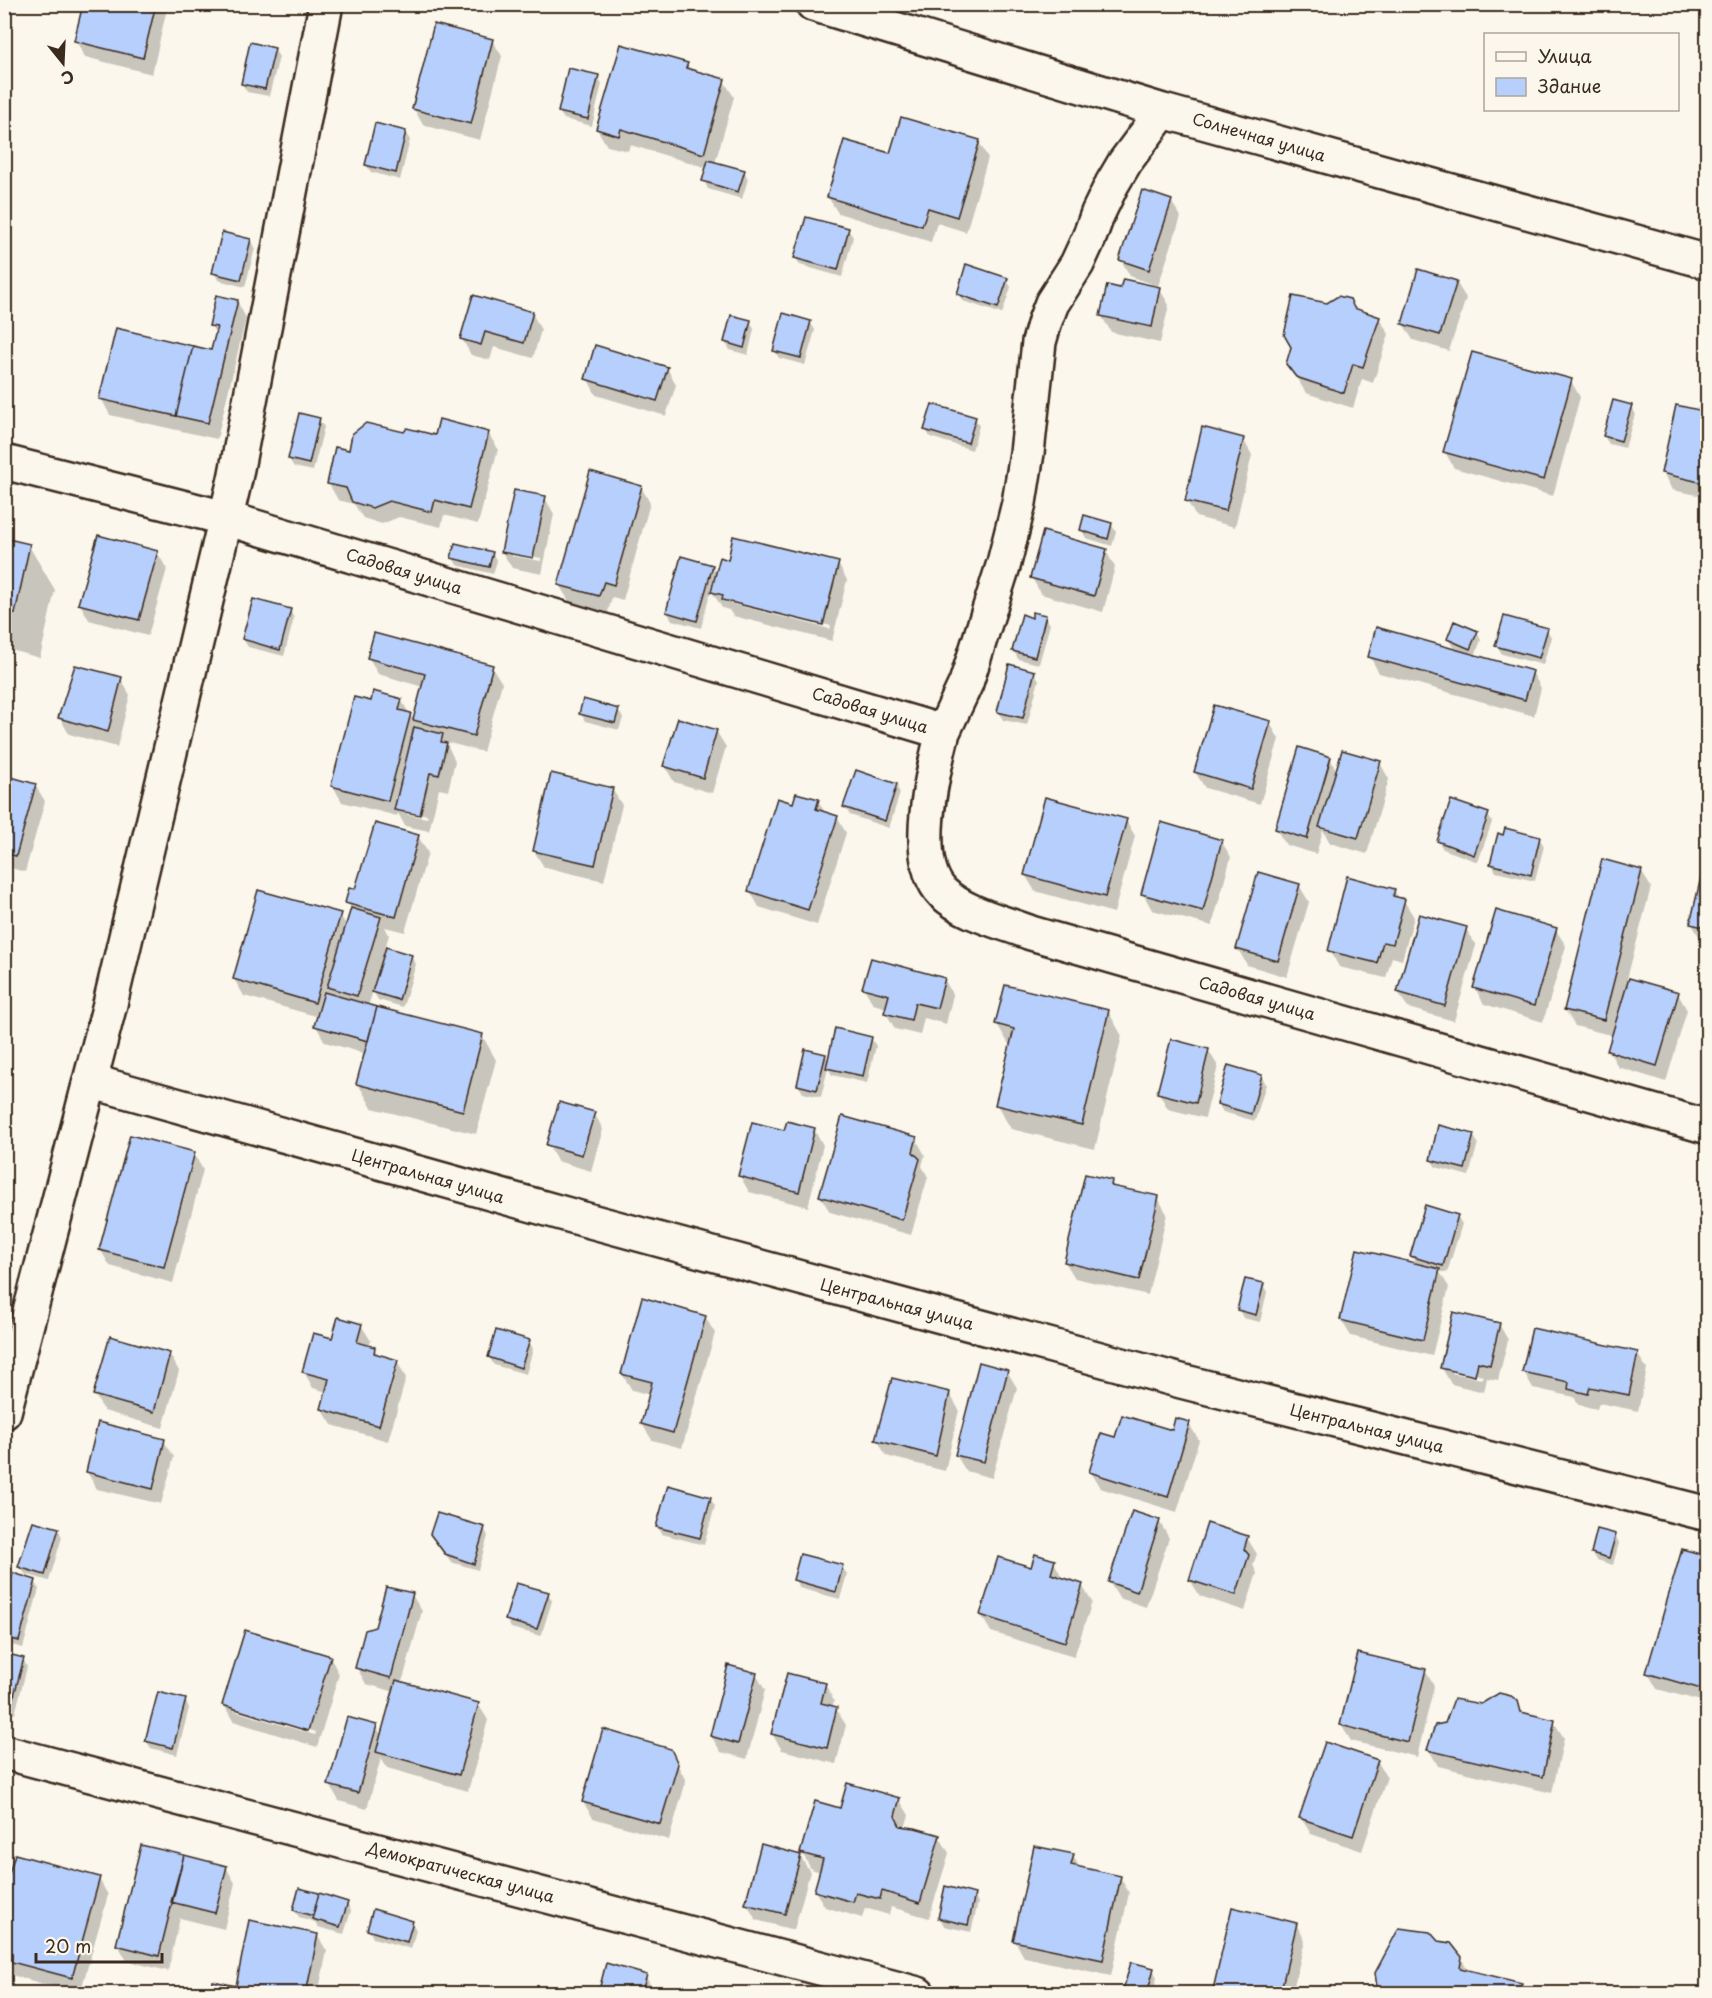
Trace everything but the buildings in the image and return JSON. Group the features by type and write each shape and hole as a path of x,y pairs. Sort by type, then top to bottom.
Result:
{"street":[{"path":"4,1413 90,1082 235,478 326,4"},
{"name":"Солнечная улица","path":"813,4 1163,111 1706,259"},
{"path":"943,732 966,683 984,629 1019,502 1027,453 1039,342 1045,321 1052,303 1085,247 1112,184 1125,162 1163,111"},
{"name":"Садовая улица","path":"4,462 225,518 943,732 931,779 925,823 930,872 941,891 953,901 975,912 1031,933 1707,1127"},
{"name":"Центральная улица","path":"90,1082 1169,1378 1707,1515"},
{"name":"Демократическая улица","path":"4,1752 918,1994"}]}
